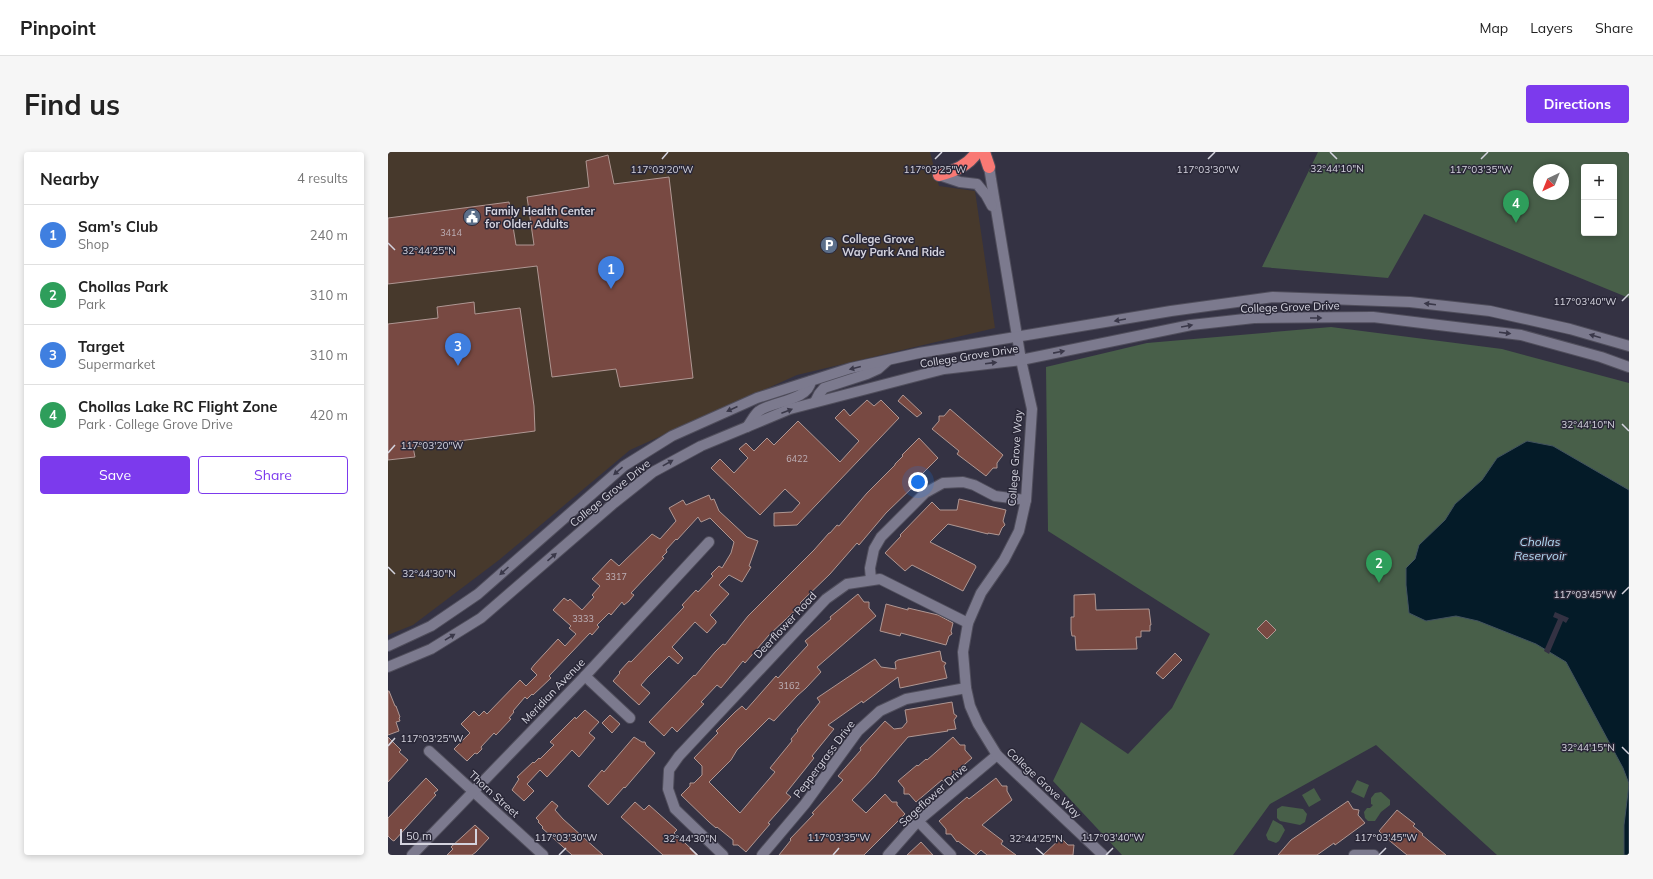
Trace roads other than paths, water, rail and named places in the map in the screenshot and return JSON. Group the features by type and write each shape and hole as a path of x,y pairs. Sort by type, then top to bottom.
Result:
{"highway":[{"path":"939,175 961,167 972,159 977,152"},
{"path":"984,152 989,167"},
{"path":"989,167 990,152"}],"main road":[{"name":"College Grove Way","path":"989,167 1021,360 1032,409 1026,500 1019,531 1004,560 981,593 968,623 964,652 966,688 970,706 978,724 997,755 1103,855"},
{"path":"939,175 960,182 977,184 986,195 997,217"},
{"name":"College Grove Drive","path":"388,646 431,626 478,594 624,466 672,436 757,398 852,368 919,353 1165,312 1273,297 1410,302 1490,311 1570,329 1629,346"},
{"name":"College Grove Drive","path":"388,667 432,649 481,618 614,503 653,472 701,446 790,409 944,370 1021,360 1191,325 1254,318 1373,317 1521,335 1602,357 1629,367"},
{"path":"815,402 824,388 878,369 888,360"},
{"path":"747,427 759,411 802,395 809,388 811,381"},
{"path":"870,580 870,568 874,549 880,537 925,493 943,483 963,482 974,485 995,496 1026,500"},
{"name":"Meridian Avenue","path":"412,855 584,676 709,542"},
{"name":"Deerflower Road","path":"723,855 675,809 668,789 669,770 826,599 847,584 880,579 968,623"},
{"path":"584,676 630,718"},
{"name":"Peppergrass Drive","path":"762,855 805,804 858,731 880,711 906,699 966,688"},
{"name":"Thorn Street","path":"429,751 543,855"},
{"name":"Sageflower Drive","path":"888,855 918,821 997,755"},
{"path":"918,821 951,855"},
{"path":"1354,855 1374,855"}],"water":[{"name":"Chollas Reservoir","path":"1527,441 1553,446 1629,490 1629,784 1623,768 1566,662 1536,644 1478,621 1456,616 1426,621 1409,613 1406,568 1415,559 1419,545 1445,520 1455,504 1482,480 1497,458"},
{"path":"1629,784 1629,855 1624,855 1624,825"}],"place":[{"name":"Family Health Center for Older Adults","path":"472,217"},
{"name":"Chollas Lake RC Flight Zone","path":"1516,223"},
{"name":"College Grove Way Park And Ride","path":"829,245"},
{"name":"Sam's Club","path":"611,289"},
{"name":"Target","path":"458,366"},
{"name":"Chollas Park","path":"1379,583"}]}
